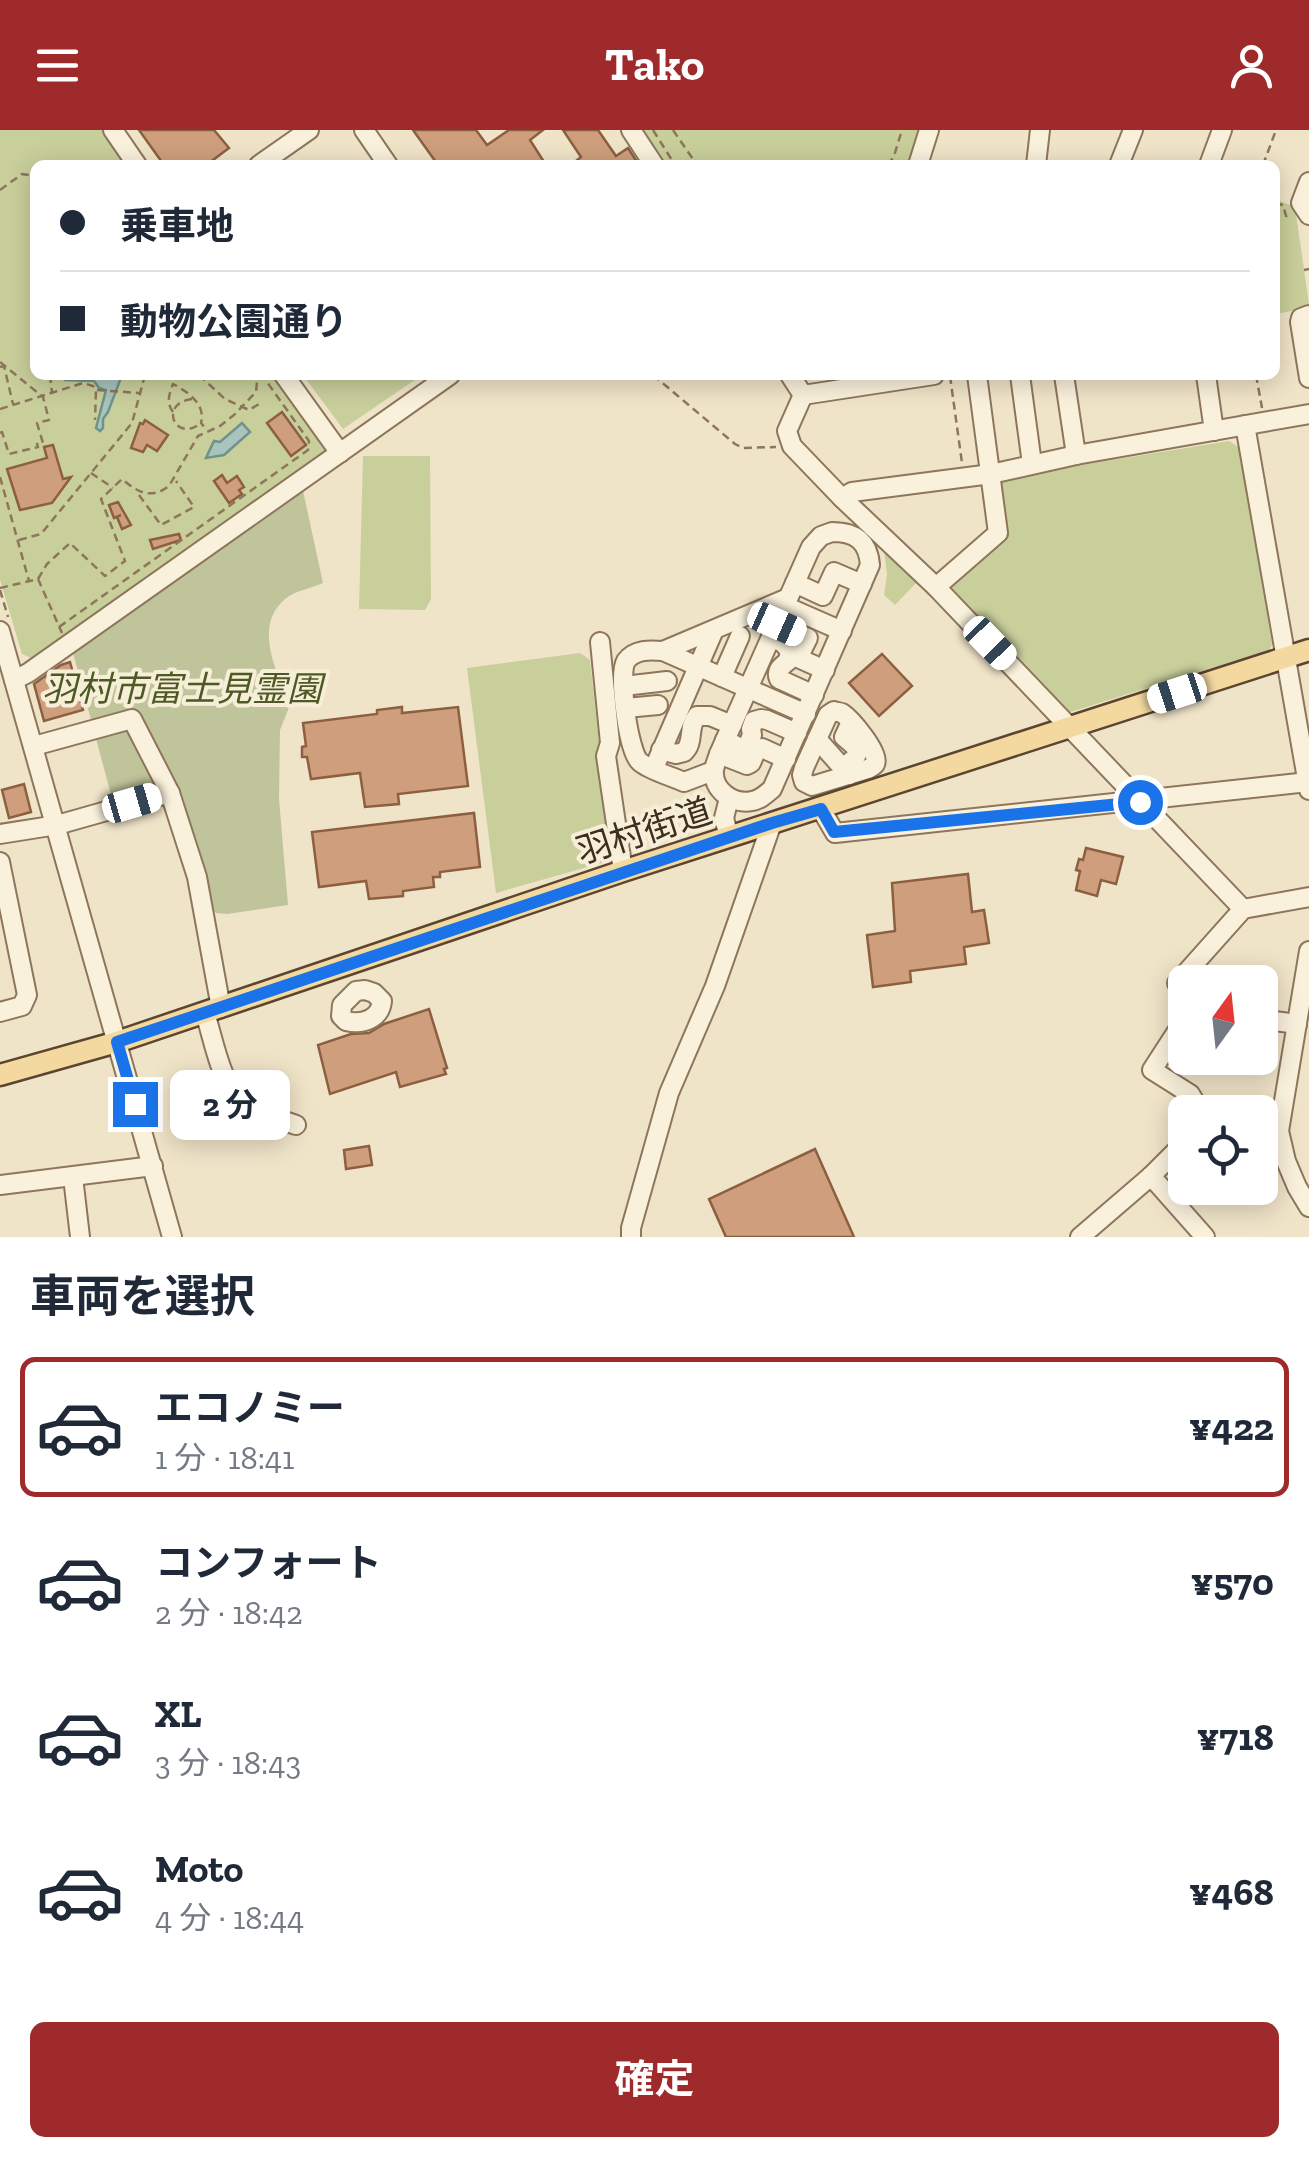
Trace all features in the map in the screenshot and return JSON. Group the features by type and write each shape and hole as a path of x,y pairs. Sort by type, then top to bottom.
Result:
{"main road":[{"name":"羽村街道","path":"0,1075 117,1042 624,871 1309,650"}],"street":[{"path":"112,130 133,160"},
{"path":"266,160 309,130"},
{"path":"364,130 385,160"},
{"path":"631,130 651,160"},
{"path":"920,160 929,130"},
{"path":"1037,160 1040,130"},
{"path":"1121,160 1133,130"},
{"path":"1210,160 1222,130"},
{"path":"1302,215 1301,203 1309,182"},
{"path":"1309,316 1300,322 1309,378"},
{"path":"288,380 340,454"},
{"path":"14,680 443,380"},
{"path":"793,380 803,395"},
{"path":"803,395 901,380"},
{"path":"936,587 998,533 978,380"},
{"path":"1021,380 1032,464"},
{"path":"1065,380 1076,455"},
{"path":"1207,380 1214,431"},
{"path":"803,395 786,431 792,446 936,587 1243,909"},
{"path":"842,498 852,492 990,474 1309,414"},
{"path":"1255,423 1286,658 1309,790"},
{"path":"847,532 857,537 869,554 870,566 862,584 772,789 754,802 729,798 720,790 723,748 811,547 821,536 847,532"},
{"path":"654,768 698,666 727,640 789,595 823,596 834,572 862,584"},
{"path":"789,595 842,631"},
{"path":"831,600 852,609"},
{"path":"774,630 789,647 790,656 777,674 782,681 791,675"},
{"path":"774,630 808,638 798,658 819,684"},
{"path":"0,631 172,1237"},
{"path":"727,640 646,650 624,664 630,745 638,761 684,782 723,748 747,747 752,736 750,729 754,721 761,719 809,758"},
{"path":"722,677 727,640"},
{"path":"600,642 610,742 606,756 624,871"},
{"path":"815,642 834,650"},
{"path":"663,650 806,714"},
{"path":"791,675 819,684"},
{"path":"781,704 791,675"},
{"path":"624,686 654,703 627,713"},
{"path":"841,712 874,750 877,759 868,769 846,771 812,786 804,782 802,775 817,739 828,715 841,712"},
{"path":"662,750 684,752 697,716 710,716 723,748 747,765 758,749 791,746"},
{"path":"34,746 132,719 170,792 197,877 213,1010 230,1090 255,1110 296,1124"},
{"path":"765,734 791,746"},
{"path":"817,739 846,771"},
{"path":"756,770 777,778"},
{"path":"821,809 834,832 1308,782"},
{"path":"0,834 57,825 170,792"},
{"path":"729,798 724,818 729,837"},
{"path":"632,1237 669,1093 714,986 772,823"},
{"path":"0,862 27,995 22,1006 0,1012"},
{"path":"1193,965 1243,909 1309,897"},
{"path":"1309,952 1279,1131 1292,1174 1309,1207"},
{"path":"350,964 356,991"},
{"path":"1278,1022 1296,1024"},
{"path":"1168,1045 1152,1070 1191,1095"},
{"path":"1080,1237 1168,1159"},
{"path":"0,1186 152,1166"},
{"path":"1151,1176 1205,1237"},
{"path":"72,1177 80,1237"}],"path":[{"path":"653,130 672,160"},
{"path":"674,130 694,160"},
{"path":"891,160 902,130"},
{"path":"1265,160 1276,130"},
{"path":"0,190 22,174 30,175"},
{"path":"1280,204 1286,216 1302,215"},
{"path":"0,433 9,454 38,447 43,443 37,423 49,420 42,397 1,365"},
{"path":"1,365 14,405"},
{"path":"51,380 52,394"},
{"path":"19,540 41,534 132,423 144,380"},
{"path":"204,380 225,399 249,410 259,404"},
{"path":"137,492 155,494 175,480 198,436 220,426 242,406 256,392 256,380"},
{"path":"59,627 308,450 310,441 266,380"},
{"path":"659,380 735,444 743,448 782,446"},
{"path":"951,380 964,477"},
{"path":"1255,423 1256,380"},
{"path":"0,409 84,382 96,390 94,420"},
{"path":"172,384 188,393 203,412 202,423 192,430 183,429 175,424 173,412 168,397 172,384"},
{"path":"96,390 140,394"},
{"path":"173,412 182,400 193,400"},
{"path":"202,423 207,431"},
{"path":"90,472 113,488"},
{"path":"0,477 29,581"},
{"path":"0,588 38,578 47,564 70,544 105,576 125,561 101,499 122,479 137,492 161,526 194,507 175,480"},
{"path":"38,578 64,639"}],"green space":[{"path":"0,130 105,130 126,160 30,160 30,380 281,380 327,444 325,453 31,658 22,654 0,580"},
{"path":"640,130 920,130 911,160 660,160"},
{"path":"1280,201 1295,207 1309,308 1280,313"},
{"path":"307,380 415,380 343,429"},
{"path":"1229,441 1240,448 1272,645 1269,650 1064,714 946,588 1001,533 996,479"},
{"path":"363,456 430,456 431,599 425,610 359,609"},
{"name":"羽村市富士見霊園","path":"302,486 323,583 285,599 275,610 269,637 274,665 290,705 280,730 279,799 288,905 216,913 209,907 173,784 113,802 72,649"},
{"path":"884,549 919,580 895,605 884,595"},
{"path":"580,653 590,660 612,860 496,893 467,668"}],"water":[{"path":"65,380 120,380 100,431 96,428 106,390 94,381"},
{"path":"242,423 250,432 224,455 206,458 214,441 220,442"}],"building":[{"path":"139,130 214,130 229,148 213,160 160,160"},
{"path":"413,130 476,130 487,145 509,130 543,130 530,140 543,160 434,160"},
{"path":"563,130 598,130 616,156 628,148 636,160 577,160 581,157"},
{"path":"282,412 306,445 291,456 267,423"},
{"path":"145,420 168,435 157,451 147,445 143,452 131,448 140,423"},
{"path":"53,445 63,479 71,477 52,503 20,510 7,469 47,458 44,447"},
{"path":"222,475 227,483 237,476 244,487 239,490 242,494 229,503 214,481"},
{"path":"118,502 131,525 122,529 117,517 121,515 114,518 109,505"},
{"path":"179,534 181,540 153,549 150,540"},
{"path":"882,654 912,686 879,716 849,683"},
{"path":"70,662 83,710 44,721 34,684"},
{"path":"402,707 402,713 458,707 468,786 398,794 399,804 365,807 360,773 311,779 307,757 302,757 302,747 306,746 303,723"},
{"path":"24,784 31,812 9,818 2,790"},
{"path":"474,813 480,867 440,872 440,877 433,877 434,887 403,891 403,896 369,899 366,881 319,887 312,832"},
{"path":"1086,848 1123,857 1116,884 1101,880 1097,896 1076,890 1080,871 1076,870"},
{"path":"968,874 972,912 984,910 989,943 964,947 966,964 910,971 911,982 873,987 867,935 895,931 892,883"},
{"path":"429,1009 446,1074 400,1087 396,1072 330,1094 318,1045 351,1034 369,1033"},
{"path":"369,1146 372,1165 346,1169 344,1150"},
{"path":"815,1149 854,1237 726,1237 709,1199"}],"route":[{"path":"135,1104 117,1042 772,823 821,809 834,832 1140,802"}]}
